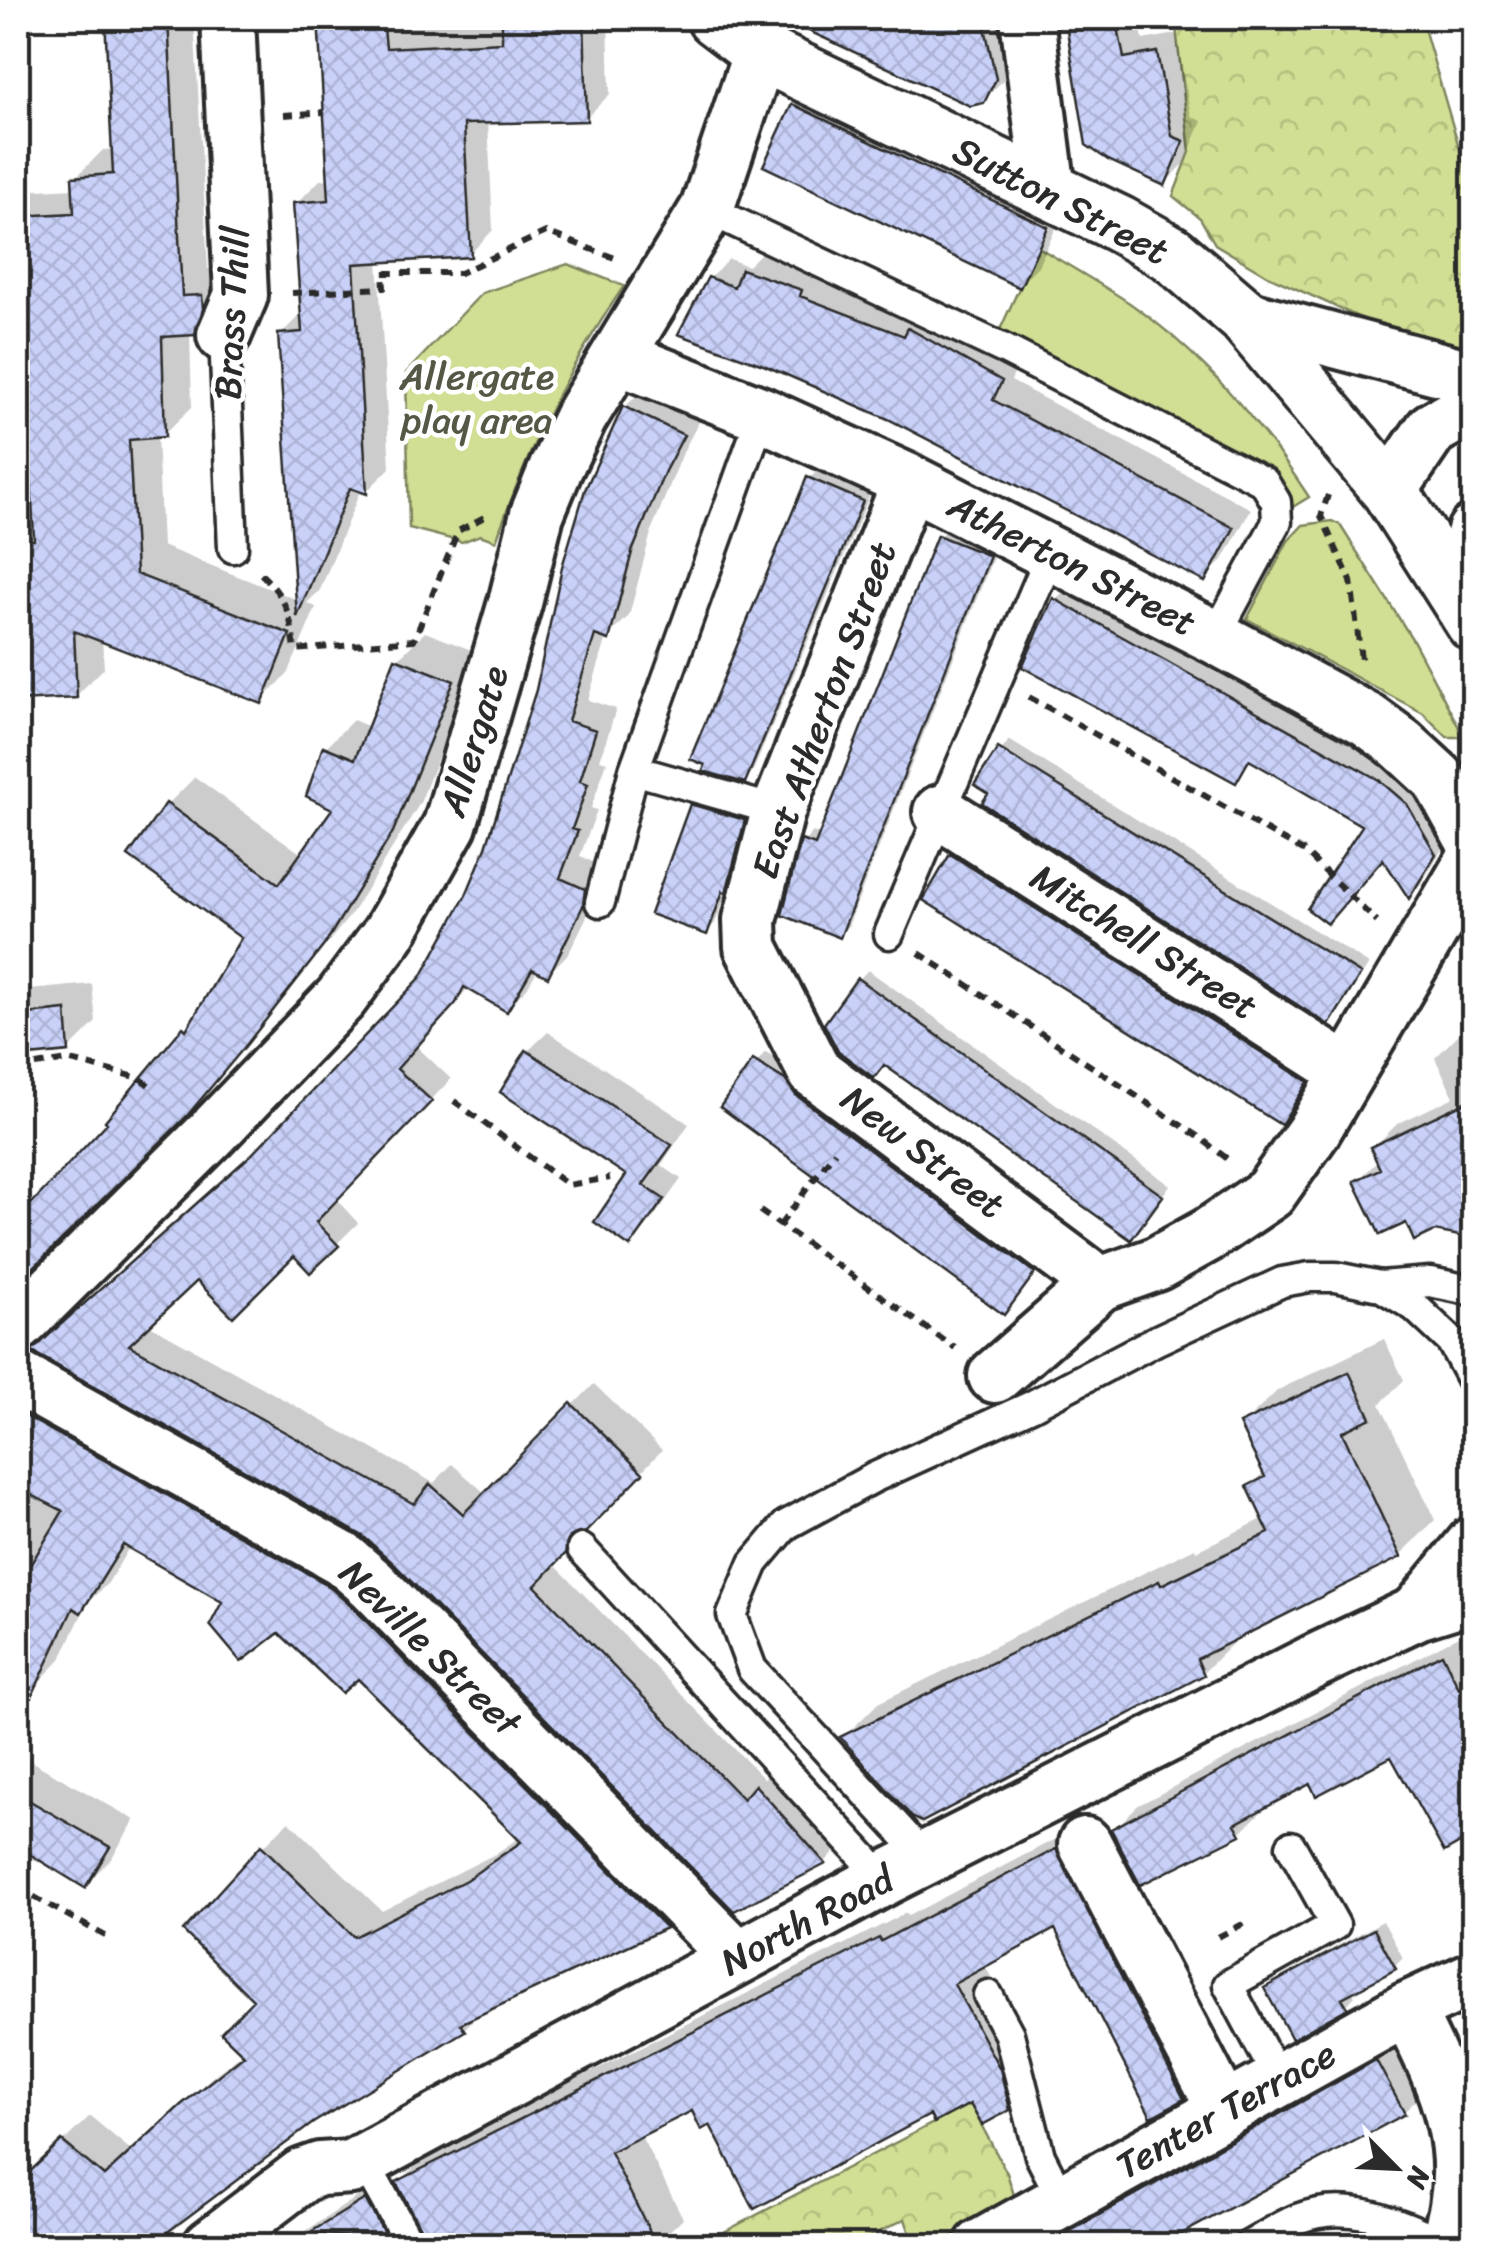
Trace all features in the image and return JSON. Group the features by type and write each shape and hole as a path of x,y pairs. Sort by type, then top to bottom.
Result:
{"highway":[{"name":"Sutton Street","path":"716,18 760,52 1119,224 1172,254 1246,316"},
{"path":"1246,316 1390,491 1466,609"}],"street":[{"name":"Brass Thill","path":"228,18 232,315"},
{"path":"1027,18 1048,191"},
{"name":"Allergate","path":"18,1325 210,1135 341,998 388,933 450,825 537,514 580,418 708,209 760,52"},
{"name":"Sutton Street","path":"1246,316 1474,378"},
{"name":"Atherton Street","path":"618,357 762,414 909,481 1368,720 1402,744 1438,778 1474,842"},
{"path":"1390,491 1432,429 1474,405"},
{"name":"East Atherton Street","path":"774,996 751,947 750,920 778,811 909,481"},
{"path":"1466,609 1474,531"},
{"name":"Mitchell Street","path":"940,812 1348,1072"},
{"path":"995,1376 1100,1284 1156,1264 1208,1235 1270,1192 1313,1132 1474,858"},
{"name":"New Street","path":"774,996 814,1071 1100,1284"},
{"name":"Neville Street","path":"18,1378 343,1560 372,1584 738,1958"},
{"name":"North Road","path":"1417,1613 1474,1543"},
{"name":"North Road","path":"210,2246 303,2175 352,2166 905,1868 1314,1662 1417,1613 1474,1595"},
{"path":"1086,1844 1224,2110"},
{"name":"Tenter Terrace","path":"981,2246 1407,2009 1474,1978"},
{"path":"1407,2009 1440,2075 1454,2117 1461,2163 1457,2214 1446,2245"}],"lane":[{"path":"708,209 1006,350 1264,482 1276,502 1277,522 1215,637"},
{"name":"Brass Thill","path":"232,315 233,548"},
{"path":"600,902 634,770 762,414"},
{"path":"889,934 1051,553"},
{"path":"634,770 778,811"},
{"path":"905,1868 752,1668 732,1615 754,1563 786,1524 872,1478 1031,1406 1282,1282 1336,1277 1380,1286 1430,1282 1474,1291"},
{"path":"1380,1286 1415,1308 1451,1341 1474,1384"},
{"path":"582,1550 905,1868"},
{"path":"1280,2080 1228,1985 1336,1924 1291,1846"},
{"path":"988,1995 1009,2034 1040,2156 1064,2202"},
{"path":"364,2160 412,2246"},
{"path":"1248,2246 1297,2219 1327,2211 1376,2215 1446,2245"}],"path":[{"path":"18,41 33,18"},
{"path":"232,315 384,288 383,273 460,272 546,232 608,255"},
{"path":"1330,492 1321,516 1351,581 1368,720"},
{"path":"233,548 273,585 291,616 295,650 414,640 458,531 499,509"},
{"path":"998,679 1306,852 1415,960"},
{"path":"889,934 1199,1137 1270,1192"},
{"path":"18,1068 67,1060 140,1078 150,1086"},
{"path":"454,1101 568,1185 610,1178"},
{"path":"780,1225 866,1110"},
{"path":"760,1211 995,1376"},
{"path":"18,1888 107,1937"},
{"path":"1218,1938 1241,1925"}],"green space":[{"path":"1175,18 1421,18 1473,195 1473,361 1356,316 1268,276 1215,244 1200,218 1173,196 1190,152"},
{"path":"1038,247 1131,304 1182,345 1251,417 1309,497 1291,508 1277,482 999,332"},
{"name":"Allergate play area","path":"568,264 624,286 551,409 496,541 480,535 462,542 409,528 406,373 482,293"},
{"path":"1332,521 1340,525 1414,642 1464,737 1447,737 1423,713 1247,619 1288,541 1303,525"},
{"path":"970,2104 1007,2173 1023,2223 978,2245 914,2245 905,2219 853,2245 697,2246"}],"building":[{"path":"105,18 168,18 182,296 202,295 203,309 195,335 162,337 165,437 129,440 136,574 290,634 262,704 74,631 77,698 18,701 18,541 34,540 24,337 18,337 18,216 74,213 72,177 113,174"},
{"path":"318,18 383,18 386,48 502,42 502,18 584,18 587,121 464,124 471,257 354,264 367,494 350,488 297,617 278,334 302,332 293,203 329,200"},
{"path":"781,18 983,18 996,79 984,103 970,106"},
{"path":"1065,18 1116,18 1124,58 1157,52 1172,136 1184,141 1165,186 1108,160 1086,145"},
{"path":"792,104 1048,227 1020,288 763,166"},
{"path":"741,269 802,290 800,296 904,336 908,328 1002,381 993,400 1234,528 1205,582 888,419 766,366 678,334 708,277 734,287"},
{"path":"623,406 684,435 632,552 609,640 595,635 568,721 596,730 580,781 588,784 572,829 578,831 560,878 585,889 583,906 548,977 532,969 507,1012 464,987 456,1003 397,1069 432,1101 316,1222 339,1246 310,1273 294,1256 233,1317 197,1281 129,1345 414,1504 430,1484 463,1514 571,1403 643,1473 586,1532 570,1537 565,1554 535,1586 743,1799 755,1785 826,1864 734,1911 363,1536 31,1351 252,1154 421,977 466,895 486,847 536,690 562,567 585,490"},
{"path":"807,477 863,501 745,783 703,771 705,765 690,759"},
{"path":"937,535 990,556 840,938 782,915 801,840 815,845"},
{"path":"1053,598 1379,780 1407,804 1436,854 1409,899 1383,859 1327,924 1307,909 1362,826 1249,760 1236,783 1022,667"},
{"path":"395,658 454,681 393,832 325,944 247,1044 187,1116 18,1283 18,1218 107,1123 183,1027 186,1030 241,938 128,856 166,803 279,884 332,809 306,796 323,746 355,759"},
{"path":"998,748 1361,974 1329,1025 982,803 988,794 974,785"},
{"path":"690,804 745,820 726,893 723,891 707,935 650,914"},
{"path":"950,854 1308,1082 1281,1125 923,900"},
{"path":"857,978 1163,1196 1131,1240 884,1065 874,1078 838,1051 824,1024"},
{"path":"66,1010 69,1052 18,1057 18,1015"},
{"path":"526,1050 672,1145 643,1185 664,1199 630,1247 594,1222 626,1175 500,1092"},
{"path":"753,1060 785,1080 796,1095 1035,1273 1004,1315 720,1107"},
{"path":"1474,1098 1474,1239 1435,1231 1414,1241 1406,1223 1380,1235 1354,1181 1380,1169 1370,1147"},
{"path":"1349,1372 1371,1418 1342,1432 1401,1557 1197,1659 1204,1675 922,1822 912,1817 840,1737 1159,1581 1161,1585 1269,1533 1247,1486 1265,1477 1239,1424"},
{"path":"18,1412 326,1584 666,1928 460,2024 465,2031 313,2123 149,2246 18,2246 18,2183 62,2141 104,2176 182,2104 244,2055 221,2033 253,2000 183,1931 261,1845 354,1937 466,1880 521,1842 358,1679 342,1693 279,1633 241,1662 210,1625 222,1602 123,1545 81,1613 73,1608 18,1726 18,1585 63,1511 18,1488"},
{"path":"1442,1654 1459,1688 1474,1680 1474,1835 1444,1852 1391,1757 1316,1796 1310,1784 1235,1824 1241,1835 1140,1885 1111,1829"},
{"path":"18,1794 110,1847 85,1888 18,1847"},
{"path":"1056,1849 1184,2099 1151,2117 1055,1929 954,1984 1000,2069 1010,2110 982,2125 970,2104 934,2123 930,2115 754,2209 710,2125 701,2130 692,2111 610,2152 657,2246 428,2243 396,2182 879,1938 881,1941"},
{"path":"1374,1929 1396,1969 1342,1998 1348,2008 1292,2039 1264,1988"},
{"path":"1376,2060 1405,2114 1159,2246 1044,2246"},
{"path":"365,2199 388,2240 309,2233"}],"railway":[{"path":"1463,18 1474,72"}]}
